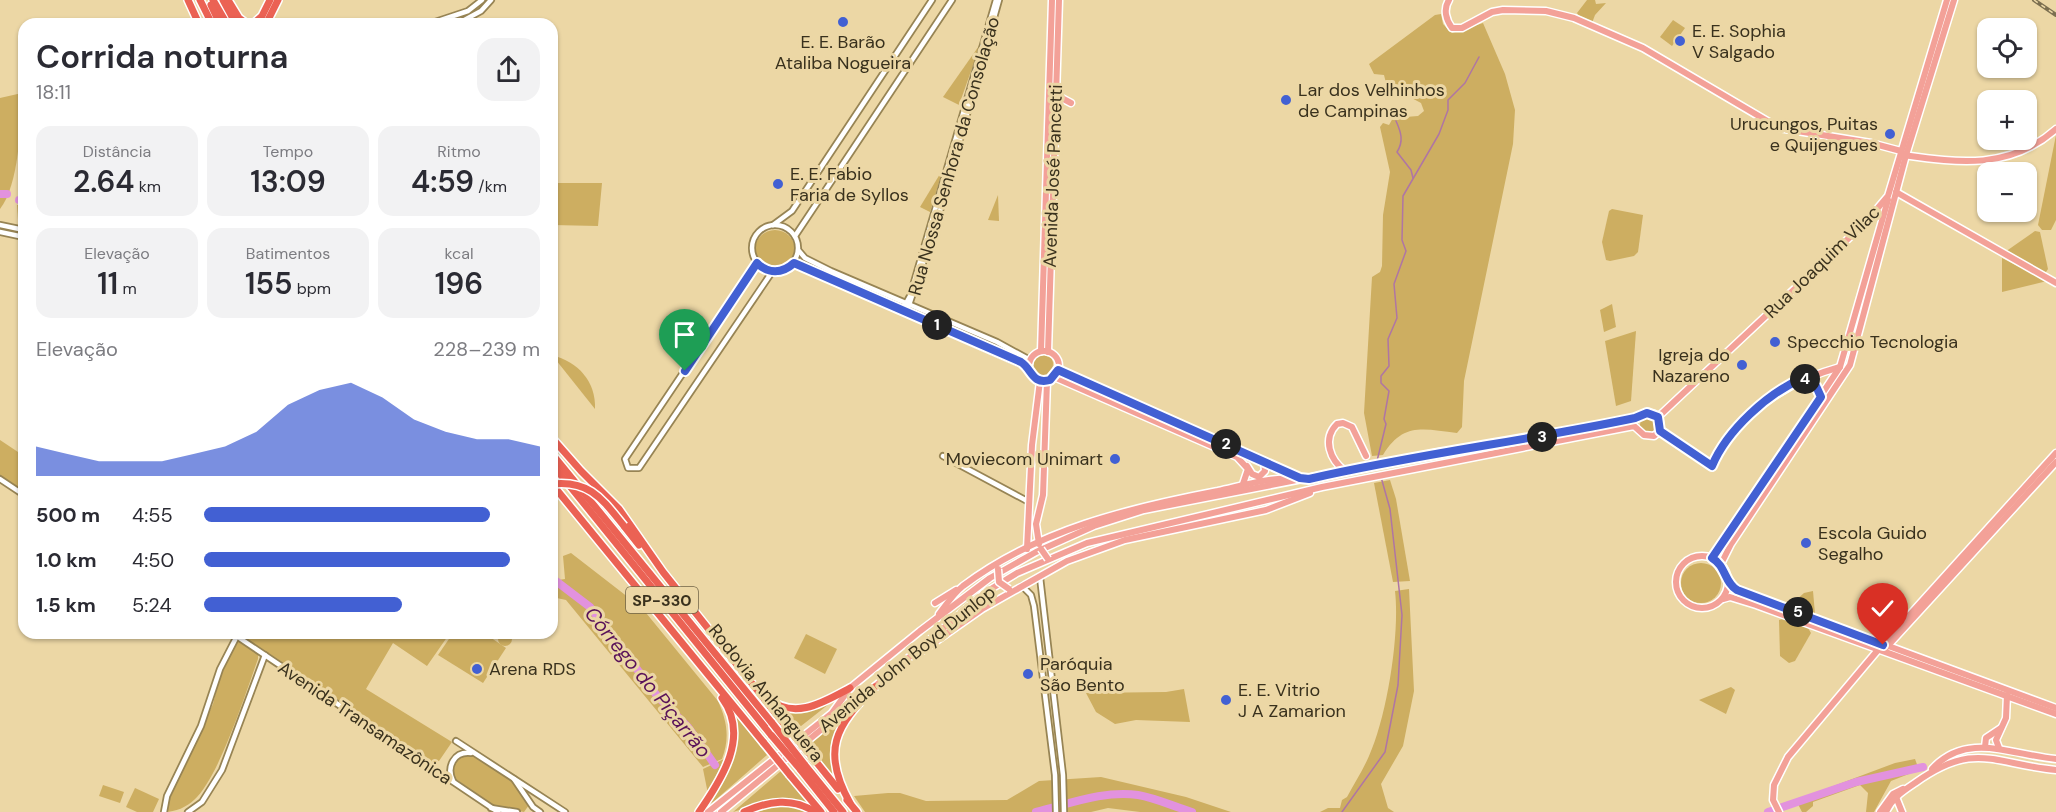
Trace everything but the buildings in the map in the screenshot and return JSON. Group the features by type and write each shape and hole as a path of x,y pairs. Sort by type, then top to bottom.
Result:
{"highway":[{"path":"188,0 196,18"},
{"path":"200,0 209,18"},
{"path":"208,0 217,18"},
{"path":"213,0 224,18"},
{"path":"223,0 233,18"},
{"path":"228,0 239,18"},
{"path":"260,18 270,0"},
{"path":"269,18 278,0"},
{"path":"558,445 619,509 663,572"},
{"name":"Rodovia Anhanguera","path":"558,461 772,723 802,766"},
{"name":"Rodovia Anhanguera","path":"558,471 772,736 802,766 840,811"},
{"path":"558,484 567,483 589,489 624,526 857,812"},
{"path":"558,491 821,812"},
{"path":"696,662 728,707 734,736 727,764 699,812"},
{"path":"754,684 775,704 794,709 812,707 850,688"},
{"path":"850,802 835,772 837,740 850,712 875,687"},
{"path":"744,812 782,802 798,804 815,812"}],"main road":[{"name":"Avenida José Pancetti","path":"1044,352 1052,0"},
{"name":"Rua Joaquim Vilac","path":"1658,417 1866,222 1888,196 1904,153 1947,0"},
{"name":"Rua Joaquim Vilac","path":"1909,136 1954,0"},
{"name":"Avenida José Pancetti","path":"1044,352 1060,2"},
{"path":"1447,3 1449,24 1456,29 1474,23 1492,12 1503,10 1546,11 1574,18 1650,51 1779,128 1871,143 1904,153 1966,162 1995,160 2038,142 2056,129"},
{"path":"1056,95 1071,103"},
{"name":"Rua Joaquim Vilac","path":"1884,226 1897,193 1904,153"},
{"path":"1894,182 1897,193 2056,283"},
{"path":"1720,564 1850,365 1884,226 1888,196"},
{"path":"1866,222 1873,220 1884,226"},
{"path":"1712,558 1840,367 1884,226"},
{"path":"1044,352 1056,358 1058,370 1054,377 1043,381 1032,376 1029,363 1044,352"},
{"path":"1658,417 1660,431 1712,466 1729,439 1750,415 1779,392 1803,378 1850,365"},
{"path":"1058,370 1300,478"},
{"path":"1054,377 1238,457 1252,474 1259,477 1265,471 1264,460"},
{"path":"1803,378 1816,386 1821,397"},
{"path":"1027,549 1032,445 1043,381"},
{"path":"1042,576 1048,566 1048,559 1040,545 1036,524 1043,495 1043,381"},
{"name":"Avenida John Boyd Dunlop","path":"708,812 832,713 850,688 990,578 1029,555 1094,526 1170,504 1440,452 1465,451 1635,418 1647,413 1658,417"},
{"path":"1345,471 1334,463 1330,455 1330,437 1337,424 1343,423 1352,427 1366,456"},
{"name":"Avenida John Boyd Dunlop","path":"723,811 913,656 986,592 1052,556 1113,535 1403,471 1634,426 1647,436 1654,436 1660,431"},
{"path":"1781,812 1776,805 1774,785 1781,767 2056,453"},
{"path":"1883,648 2056,462"},
{"path":"1243,484 1247,478 1246,465"},
{"path":"935,603 1027,549 1121,512 1175,498 1275,478 1309,479"},
{"name":"Avenida John Boyd Dunlop","path":"1022,586 1067,561 1110,544 1193,524 1266,510 1322,488"},
{"path":"1723,599 1728,583 1726,573 1720,564 1712,558 1698,556 1683,564 1677,574 1677,591 1683,601 1698,609 1709,608 1730,597 1883,648"},
{"path":"1003,562 998,569 999,582 1009,589 1022,586"},
{"path":"1728,583 1737,590 1938,669 2056,708"},
{"path":"913,656 931,647 982,609 1022,586"},
{"path":"920,631 962,587"},
{"path":"2007,693 2056,714"},
{"path":"1999,748 1996,740 2006,718 2007,693"},
{"path":"1990,757 1985,746 1986,738 2002,727"},
{"path":"1886,812 1896,796 1950,756 1985,746 2056,759"},
{"path":"1927,774 1959,760 1990,757 2056,770"},
{"path":"1880,812 1893,794 1907,789"},
{"path":"1896,796 1902,812"}],"street":[{"path":"447,18 468,11 482,0"},
{"path":"468,18 481,11 491,0"},
{"path":"799,250 794,263 784,270 772,272 757,263 752,251 753,239 761,230 773,225 792,211 932,0"},
{"path":"795,236 952,0"},
{"name":"Rua Nossa Senhora da Consolação","path":"905,310 969,113 998,0"},
{"path":"0,225 18,229"},
{"path":"773,225 786,227 795,236 804,258 909,303 1029,363"},
{"path":"0,232 18,236"},
{"path":"757,263 625,459 630,469 637,469 772,272"},
{"path":"794,263 1029,363"},
{"path":"943,456 1029,502"},
{"path":"0,478 18,491"},
{"path":"1042,576 1064,812"},
{"path":"1022,586 1031,595 1034,606 1056,812"},
{"path":"164,812 167,796 201,726 220,669 233,639"},
{"name":"Avenida Transamazônica","path":"241,639 498,812"},
{"path":"188,812 202,802 222,770 264,655"},
{"path":"456,741 565,812"},
{"path":"456,784 450,773 456,757 468,752 479,756"},
{"path":"514,779 533,807 540,812"},
{"path":"492,808 517,812"}],"shaded area":[{"path":"1587,0 1595,0 1596,4 1606,3 1595,15 1592,23 1580,18 1577,13"},
{"path":"1441,14 1443,24 1452,33 1483,23 1505,74 1515,110 1513,144 1464,381 1462,427 1457,433 1424,430 1406,432 1391,444 1383,455 1372,456 1364,413 1372,277 1380,272 1382,266 1383,215 1390,172 1380,127 1383,123 1389,125 1393,118 1418,116 1424,111 1421,103 1404,94 1389,97 1388,91 1394,86 1386,83 1384,75 1374,74 1369,64 1435,15"},
{"path":"1673,20 1685,28 1672,46 1660,37"},
{"path":"981,43 959,105 943,97"},
{"path":"18,94 18,150 15,170 0,209 0,98"},
{"path":"2056,135 2056,220 2051,230 2042,230 2038,225"},
{"path":"943,169 930,212 920,207"},
{"path":"558,183 602,183 598,226 558,225"},
{"path":"998,195 999,221 988,220"},
{"path":"1612,209 1643,215 1638,252 1634,256 1610,261 1606,260 1602,242 1609,211"},
{"path":"775,230 789,236 795,250 789,264 775,270 761,264 755,250 761,236"},
{"path":"2035,231 2040,232 2048,269 2043,273 2005,252"},
{"path":"2002,258 2047,281 2002,292"},
{"path":"1612,304 1616,327 1604,332 1600,310"},
{"path":"1636,331 1631,401 1616,406 1605,341"},
{"path":"1042,353 1050,356 1053,364 1050,372 1042,375 1034,372 1031,364 1034,356"},
{"path":"558,357 570,362 589,381 595,399 595,409 558,363"},
{"path":"1648,417 1654,419 1656,425 1654,431 1648,433 1642,431 1640,425 1642,419"},
{"path":"0,440 18,452 18,487 0,475"},
{"path":"1390,480 1396,499 1410,581 1393,582 1374,483"},
{"path":"571,553 642,608 718,701 726,730 726,744 722,759 703,767 566,600 558,598 558,580 565,579 563,556"},
{"path":"1701,563 1709,564 1715,569 1720,575 1720,591 1715,597 1709,602 1701,603 1693,602 1687,597 1682,591 1681,583 1682,575 1687,569 1693,564"},
{"path":"1409,589 1414,691 1403,746 1381,784 1388,808 1394,812 1320,812 1328,808 1340,808 1342,800 1347,797 1369,756 1381,719 1391,675 1396,629 1395,591"},
{"path":"1813,591 1815,614 1813,616 1787,608 1804,593"},
{"path":"1783,619 1808,628 1811,633 1795,661 1789,663 1780,656 1779,620"},
{"path":"806,634 837,649 825,674 794,658"},
{"path":"245,639 446,639 427,666 393,643 366,689 452,742 439,761 430,763"},
{"name":"Arena RDS","path":"449,639 493,639 506,648 483,683 438,655"},
{"path":"498,639 512,639 510,644 505,646"},
{"path":"240,641 258,654 258,659 222,754 213,773 194,800 181,809 165,812 168,797 213,704 222,667 236,642"},
{"path":"1731,687 1735,690 1726,714 1699,700"},
{"path":"1184,689 1190,722 1136,720 1115,724 1096,712 1086,693 1166,692"},
{"path":"834,700 796,730 776,707 784,710"},
{"path":"732,711 767,755 704,810 731,758"},
{"path":"844,715 831,742 832,775 808,744"},
{"path":"469,753 513,780 529,805 524,812 494,806 453,777 452,768 455,762"},
{"path":"724,759 708,794 703,769"},
{"path":"1915,759 1919,770 1891,781 1874,812 1866,812 1868,793 1860,785 1813,802 1813,806 1806,812 1802,812 1796,800 1895,763"},
{"path":"781,771 810,806 800,802 780,801 762,803 733,812"},
{"path":"1101,777 1186,797 1231,812 1140,812 1108,808 1091,812 865,812 854,796 900,793 926,801 1007,800 1039,781"},
{"path":"103,785 124,792 120,803 99,796"},
{"path":"135,788 159,799 153,812 137,812 126,807"},
{"path":"774,807 791,807 808,812 756,812"}],"waterway":[{"path":"1377,461 1386,424 1384,419 1389,391 1381,383 1381,376 1389,366 1388,339 1397,318 1394,284 1406,251 1402,240 1403,196 1439,134 1448,110 1448,100 1465,83 1479,57"},
{"path":"1396,121 1401,137 1397,152 1411,170 1413,178"},
{"name":"Córrego do Piçarrão","path":"0,194 7,194"},
{"path":"1342,812 1385,752 1398,685 1402,615 1390,509 1381,477"},
{"name":"Córrego do Piçarrão","path":"558,583 590,607 658,697 688,727 715,765"},
{"name":"Córrego do Piçarrão","path":"1768,812 1856,782 1923,767"},
{"name":"Córrego do Piçarrão","path":"1036,812 1112,794 1152,798 1192,812"}],"railway":[{"path":"2034,0 2056,15"}],"place":[{"name":"E. E. Barão Ataliba Nogueira","path":"843,22"},
{"name":"E. E. Sophia V Salgado","path":"1680,41"},
{"name":"Lar dos Velhinhos de Campinas","path":"1286,100"},
{"name":"Urucungos, Puitas e Quijengues","path":"1890,134"},
{"name":"E. E. Fabio Faria de Syllos","path":"778,184"},
{"name":"Specchio Tecnologia","path":"1775,342"},
{"name":"Igreja do Nazareno","path":"1742,365"},
{"name":"Moviecom Unimart","path":"1115,459"},
{"name":"Escola Guido Segalho","path":"1806,543"},
{"name":"Arena RDS","path":"477,669"},
{"name":"Paróquia São Bento","path":"1028,674"},
{"name":"E. E. Vitrio J A Zamarion","path":"1226,700"}],"route":[{"path":"685,371 757,263 772,272 784,270 794,263 1021,362 1028,367 1029,372 1038,381 1050,380 1056,376 1058,370 1300,478 1309,479 1440,452 1465,451 1555,435 1635,418 1647,413 1658,417 1660,431 1712,466 1729,439 1750,415 1779,392 1803,378 1816,386 1821,397 1712,558 1723,567 1728,583 1737,590 1883,645"}]}
